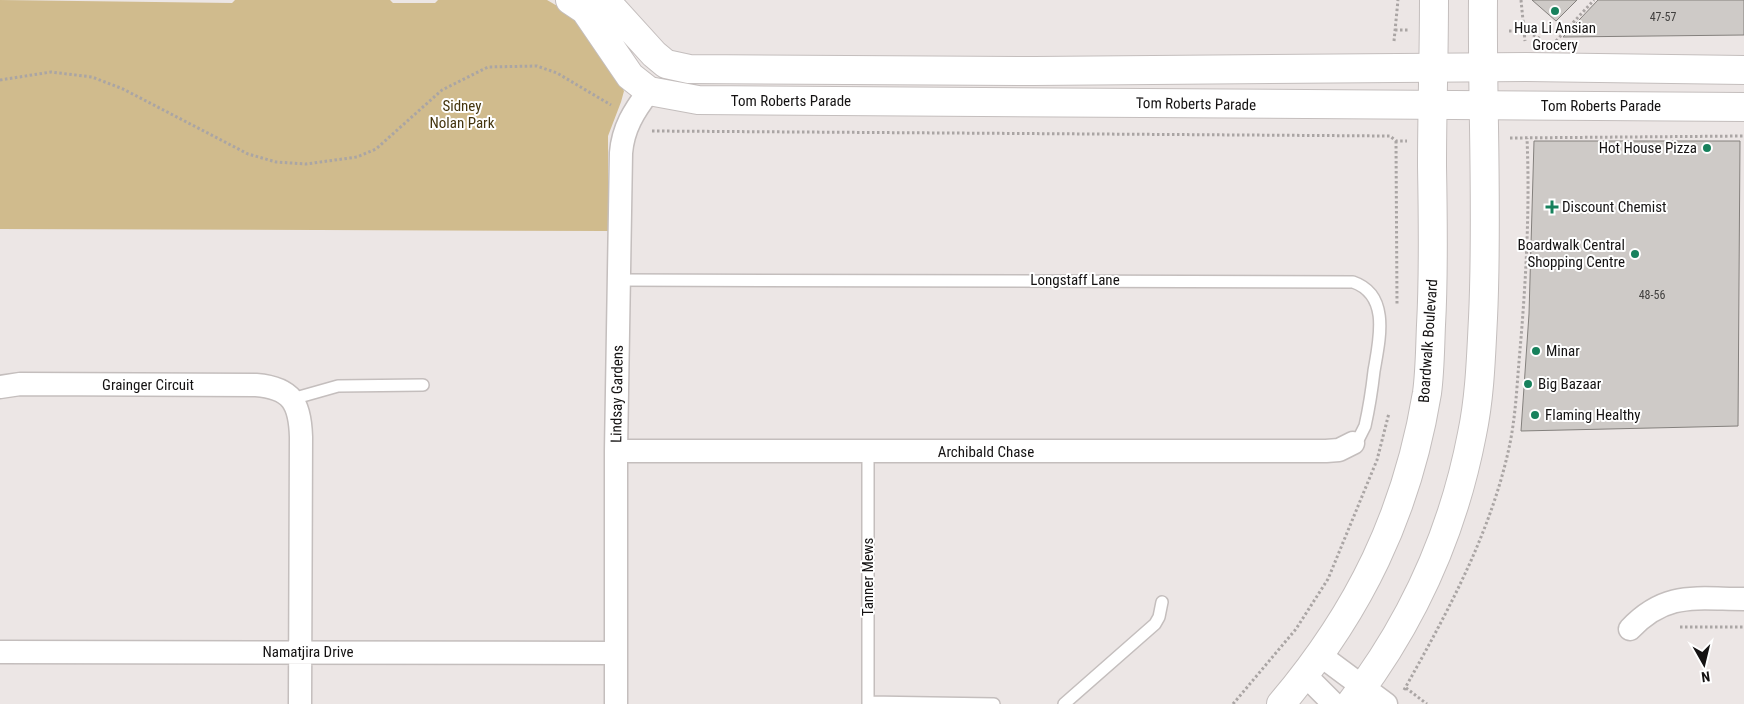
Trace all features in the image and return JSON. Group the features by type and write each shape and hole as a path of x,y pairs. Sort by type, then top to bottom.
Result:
{"street":[{"name":"Boardwalk Boulevard","path":"1280,704 1313,665 1357,597 1378,555 1406,481 1420,426 1427,392 1430,354 1433,254 1432,106 1434,0"},
{"path":"1356,696 1424,587 1458,496 1472,433 1481,364 1484,290 1485,139 1483,0"},
{"path":"588,2 666,64 649,91 630,76 588,2"},
{"name":"Tom Roberts Parade","path":"666,64 689,69 1034,71 1483,68 1744,70"},
{"path":"1032,102 1034,71"},
{"name":"Tom Roberts Parade","path":"649,91 698,100 1432,106 1744,106"},
{"name":"Lindsay Gardens","path":"616,704 616,451 622,140 633,112 649,91"},
{"name":"Grainger Circuit","path":"0,387 20,384 256,385 280,390 292,399"},
{"path":"292,399 298,412 301,437 300,704"},
{"name":"Archibald Chase","path":"616,451 1326,451 1339,450 1353,443"},
{"path":"1630,629 1656,607 1670,601 1744,599"},
{"name":"Namatjira Drive","path":"0,652 616,654"},
{"path":"1313,665 1356,696 1394,700"},
{"path":"1313,665 1334,704"}],"lane":[{"name":"Longstaff Lane","path":"619,280 1353,282 1363,286 1374,297 1379,313 1381,333 1365,426 1359,438 1353,443"},
{"path":"292,399 338,386 423,385"},
{"name":"Tanner Mews","path":"868,452 868,703 994,704"},
{"path":"1064,704 1155,624 1160,617 1162,602"}],"path":[{"path":"1556,41 1594,0"},
{"path":"1395,30 1434,30"},
{"path":"1483,30 1525,31 1540,38 1566,41"},
{"path":"1485,139 1744,136"},
{"path":"1394,700 1406,688 1471,564 1496,494 1510,447 1526,257 1527,138"},
{"path":"1396,141 1432,140"},
{"path":"1679,627 1744,627"},
{"path":"1406,688 1426,704"}],"green space":[{"name":"Sidney Nolan Park","path":"0,0 232,3 235,0 390,0 393,3 435,3 438,0 547,0 583,21 624,91 608,136 608,231 0,229"}],"building":[{"name":"Hua Li Ansian Grocery","path":"1532,0 1577,0 1556,21"},
{"path":"1598,0 1744,0 1744,35 1563,37"},
{"name":"Boardwalk Central Shopping Centre","path":"1534,141 1740,141 1738,426 1521,431 1529,314"}],"place":[{"name":"Hua Li Ansian Grocery","path":"1555,11"},
{"name":"Hot House Pizza","path":"1707,148"},
{"name":"Discount Chemist","path":"1552,207"},
{"name":"Boardwalk Central Shopping Centre","path":"1635,254"},
{"name":"Minar","path":"1536,351"},
{"name":"Big Bazaar","path":"1528,384"},
{"name":"Flaming Healthy","path":"1535,415"}]}
